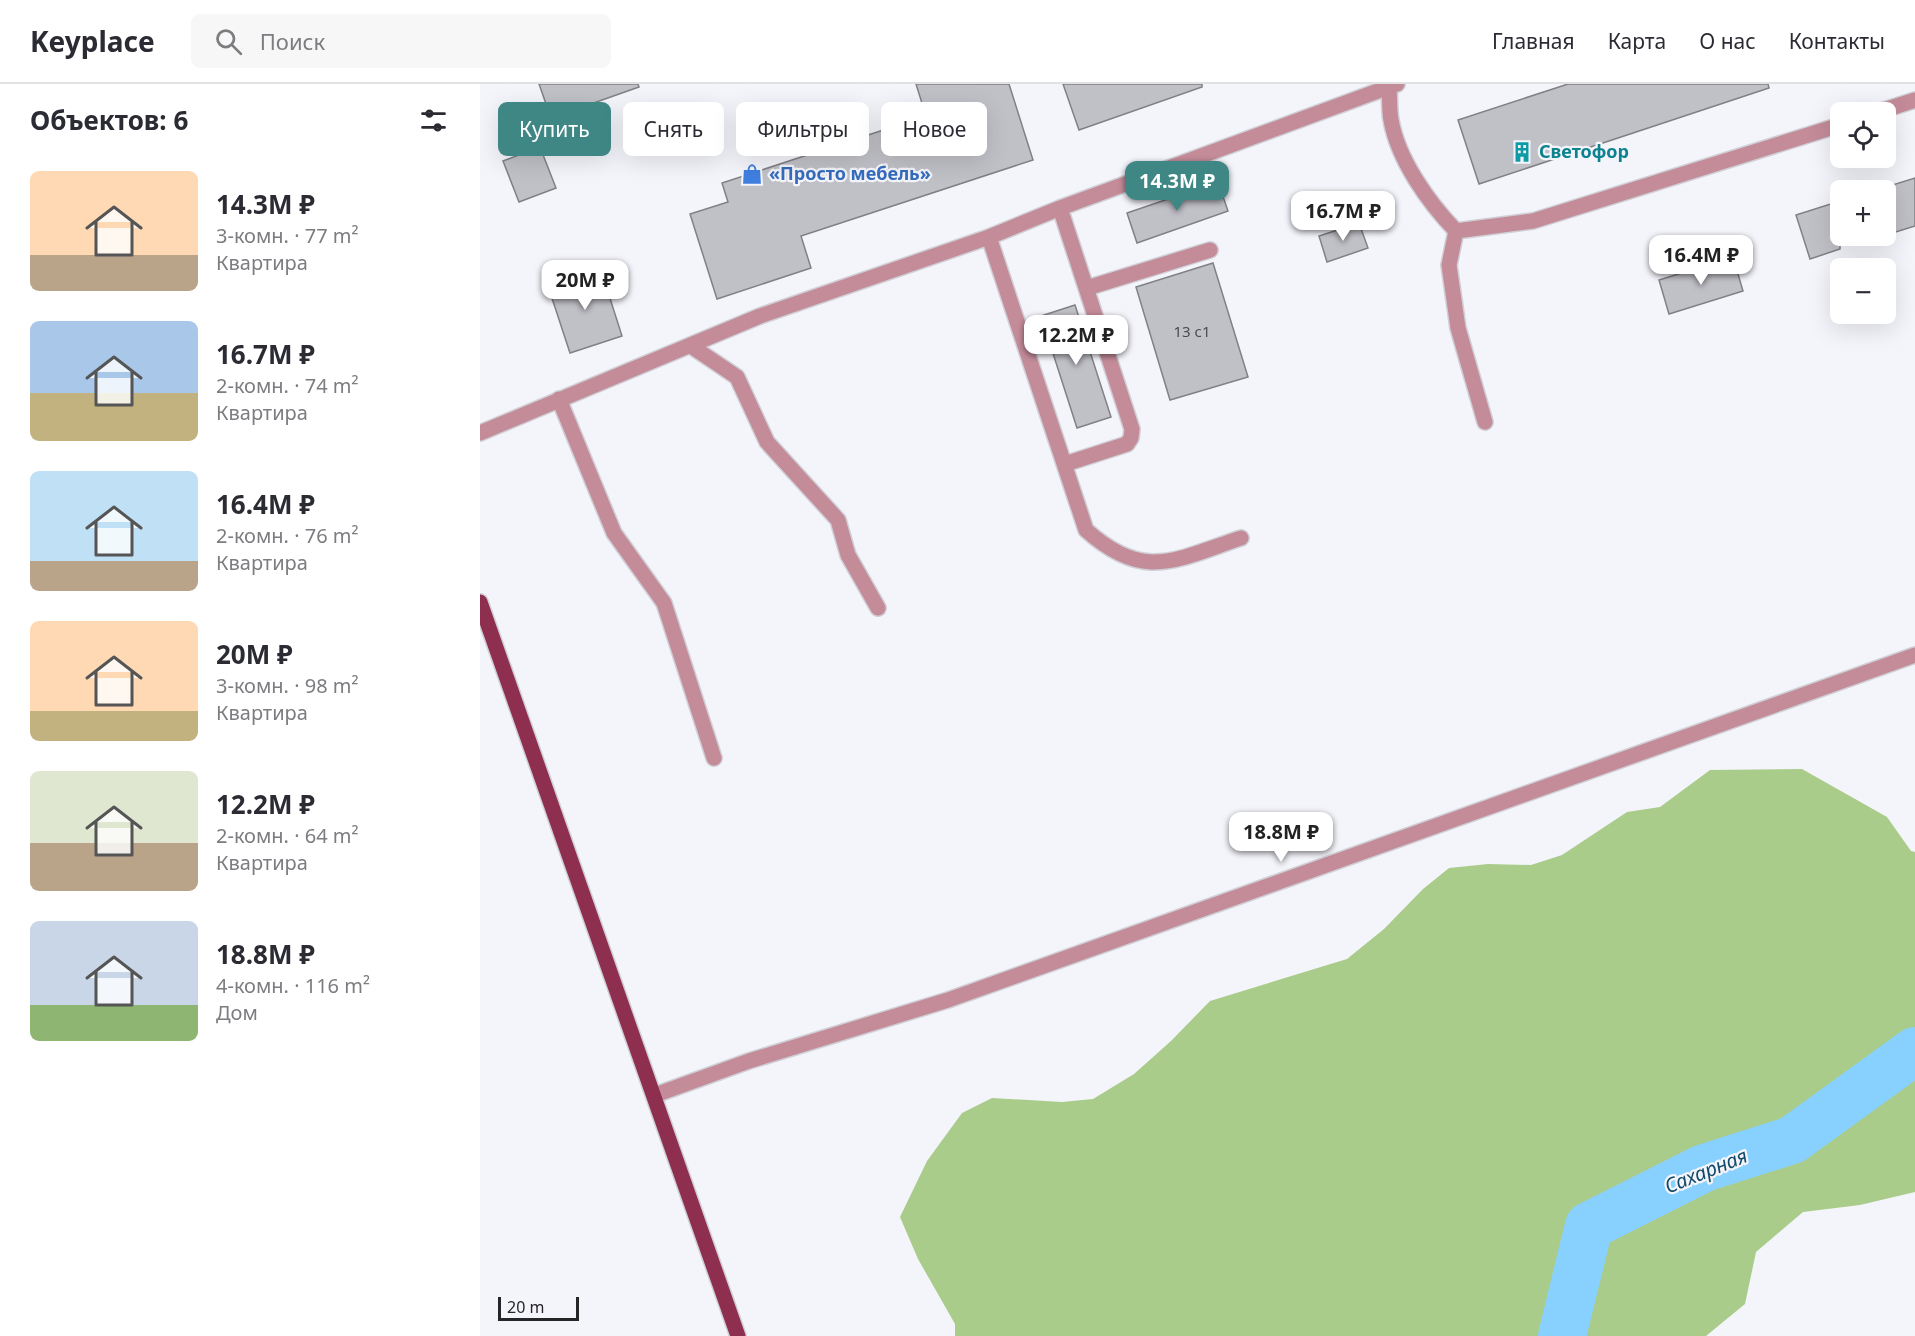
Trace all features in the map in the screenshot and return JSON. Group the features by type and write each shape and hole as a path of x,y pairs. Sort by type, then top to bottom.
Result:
{"main road":[{"path":"480,602 607,964 656,1095 738,1336"}],"street":[{"path":"480,433 760,316 989,237 1060,207 1393,86 1391,121 1407,165 1436,210 1456,231"},
{"path":"1896,106 1915,100"},
{"path":"1456,231 1533,221 1830,128"},
{"path":"1060,207 1132,429 1131,438 1127,444 1065,464"},
{"path":"1456,231 1449,265 1458,328 1485,422"},
{"path":"989,237 1086,530 1122,557 1168,563 1240,538"},
{"path":"1087,288 1210,250"},
{"path":"690,346 737,377 767,442 838,520 848,555 878,608"},
{"path":"559,399 614,533 664,603 714,758"},
{"path":"656,1095 749,1061 948,1000 1915,655"}],"green space":[{"path":"1802,769 1887,817 1911,851 1915,852 1915,1192 1860,1205 1803,1212 1756,1252 1745,1304 1706,1336 955,1336 955,1324 918,1259 900,1217 927,1161 962,1113 992,1098 1062,1102 1093,1099 1134,1074 1171,1041 1210,1001 1347,959 1384,929 1423,889 1449,868 1488,864 1531,865 1562,855 1627,812 1660,807 1710,770"}],"building":[{"path":"539,84 638,84 639,87 596,102 545,102"},
{"path":"916,84 1009,84 1033,160 801,236 811,268 717,299 690,214 728,202 722,183 804,156 869,156 869,135 881,131 881,156 987,156 987,102 922,102"},
{"path":"1063,84 1202,84 1202,87 1079,130"},
{"name":"Светофор","path":"1568,84 1768,84 1769,88 1479,184 1458,120"},
{"path":"516,156 544,156 556,188 519,202 503,161"},
{"path":"1915,178 1915,226 1896,232 1896,184"},
{"path":"1218,182 1228,211 1137,243 1127,213"},
{"path":"1830,204 1830,246 1840,246 1840,249 1810,259 1796,215"},
{"path":"1359,223 1368,248 1327,262 1319,236"},
{"path":"1733,257 1743,291 1669,314 1659,280"},
{"path":"1213,263 1248,377 1170,400 1136,287"},
{"path":"601,270 622,336 570,353 548,286"},
{"path":"1075,305 1111,417 1077,428 1041,316"}],"waterway":[{"name":"Сахарная","path":"1562,1336 1589,1226 1704,1168 1792,1140 1915,1051"}],"place":[{"name":"Светофор","path":"1522,152"},
{"name":"«Просто мебель»","path":"752,174"}]}
